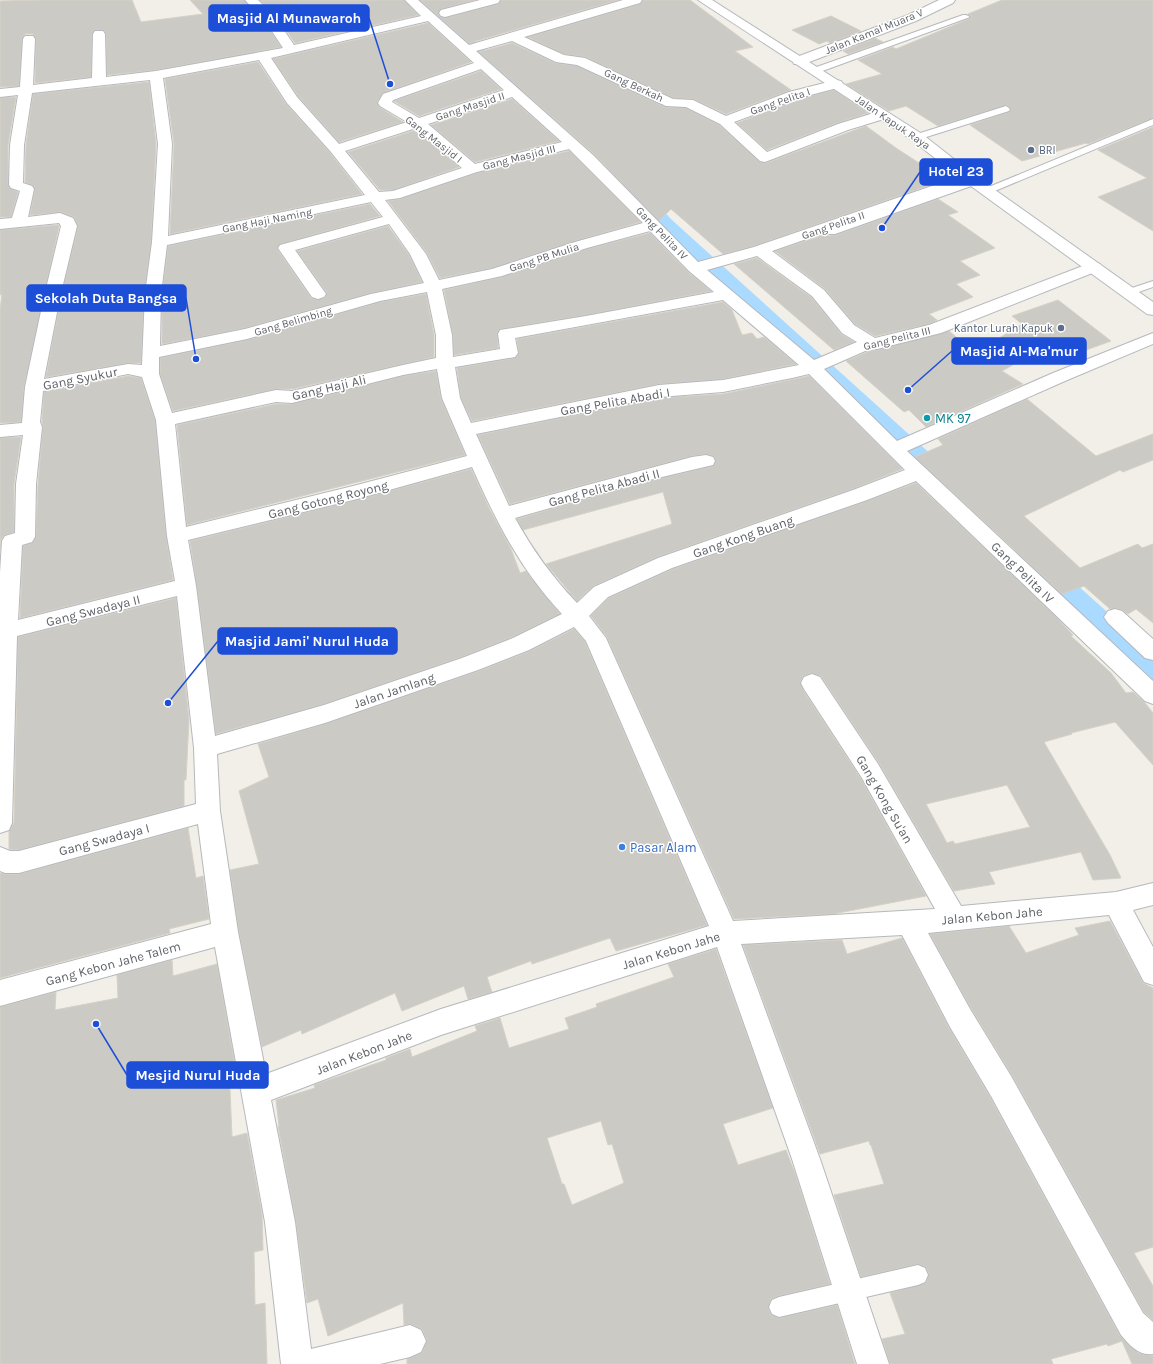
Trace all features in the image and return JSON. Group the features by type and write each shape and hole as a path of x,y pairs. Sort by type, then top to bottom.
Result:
{"street":[{"path":"251,0 271,20 291,50"},
{"path":"411,0 440,12 458,22"},
{"path":"0,93 156,74 263,56 494,0"},
{"path":"475,46 514,37 636,0"},
{"name":"Jalan Kapuk Raya","path":"704,0 917,137 971,180 1130,292 1153,310"},
{"name":"Jalan Kamal Muara V","path":"799,61 912,18 949,0"},
{"name":"Gang Pelita IV","path":"440,12 489,60 513,92 572,144 725,295 816,366 919,472 1153,695"},
{"path":"98,81 99,34"},
{"name":"Gang Berkah","path":"514,37 561,58 580,61 671,103 688,103 725,121 765,158 843,127 882,115"},
{"path":"19,222 28,194 27,189 16,185 16,183 17,145 26,90 29,39"},
{"path":"263,56 292,100 336,149 399,227 418,254 433,284 444,335 445,362 451,398 503,515 522,549 553,591 595,638 716,910 806,1159 873,1364"},
{"name":"Gang Masjid I","path":"472,169 418,123 385,103 388,97 489,60"},
{"path":"156,74 165,144 160,242 153,294 150,363 165,420 177,536 186,586 205,748 208,811 225,932 280,1222 297,1364"},
{"name":"Gang Pelita I","path":"725,121 794,95 836,84"},
{"name":"Gang Masjid II","path":"336,149 513,92"},
{"name":"Gang Masjid III","path":"374,197 395,195 472,169 572,144"},
{"name":"Gang Pelita II","path":"698,268 760,250 971,180"},
{"name":"Gang Haji Naming","path":"160,242 374,197"},
{"path":"0,224 63,218 68,222 69,226 52,297 34,387"},
{"path":"318,294 286,248 391,219"},
{"name":"Gang PB Mulia","path":"433,284 496,273 581,245 653,225"},
{"path":"760,250 789,270 818,293 848,329 870,343"},
{"name":"Gang Pelita III","path":"816,366 870,343 877,344 935,329 1094,267"},
{"name":"Gang Belimbing","path":"150,363 354,303 433,284"},
{"name":"Gang Haji Ali","path":"165,420 276,396 292,397 403,370 445,362 456,362 510,353 506,334 586,321 725,295"},
{"path":"896,448 1153,338"},
{"name":"Gang Syukur","path":"33,427 31,422 34,387 128,369 135,369 150,363"},
{"name":"Gang Pelita Abadi I","path":"466,430 659,391 723,386 792,373 816,366"},
{"path":"0,431 15,431 33,427 26,484 25,537 12,541 4,631 3,772 0,823"},
{"name":"Gang Gotong Royong","path":"177,536 353,493 478,459"},
{"name":"Gang Pelita Abadi II","path":"503,515 644,475 706,461"},
{"name":"Gang Kong Buang","path":"576,616 601,592 665,563 860,495 919,472"},
{"name":"Gang Swadaya II","path":"4,631 186,586"},
{"name":"Jalan Jamlang","path":"205,748 325,714 470,664 521,644 576,616"},
{"path":"1115,617 1153,652"},
{"name":"Gang Kong Su'an","path":"812,683 870,771 954,918"},
{"name":"Gang Swadaya I","path":"0,858 5,862 19,862 208,811"},
{"name":"Jalan Kebon Jahe","path":"256,1092 442,1022 724,933 909,923 1116,903 1153,894"},
{"path":"1116,903 1153,973"},
{"path":"909,923 960,1018 1009,1099 1142,1331"},
{"name":"Gang Kebon Jahe Talem","path":"0,993 225,932"},
{"path":"312,1364 410,1341"}],"lane":[{"path":"814,70 966,17"},
{"path":"917,137 1006,109"},
{"path":"987,191 1153,122"},
{"path":"832,232 971,180"},
{"path":"1130,292 1153,284"},
{"path":"779,1307 918,1275"}],"building":[{"path":"132,0 141,22 203,14 190,0 244,0 265,23 281,47 156,70 107,75 106,34 103,30 95,30 92,34 91,77 35,83 36,39 33,34 25,34 22,39 19,86 0,87 0,1"},
{"path":"260,0 404,0 418,15 295,43 276,16"},
{"path":"420,0 474,0 441,9 438,14 445,18 498,4 501,0 618,0 469,43"},
{"path":"643,0 690,0 753,47 735,51 791,90 726,114 694,99 673,98 586,57 564,54 528,37 640,4"},
{"path":"1002,0 1153,0 1153,118 1088,144 1086,143 1022,161 970,125 1009,112 1011,109 1007,105 938,126 906,106 889,111 846,84 882,74 858,60 893,47 896,49 971,18 972,17 968,14"},
{"path":"831,16 861,31 830,43 827,41 819,44 792,30"},
{"path":"428,23 471,62 383,93 377,102 379,107 403,122 339,142 298,96 273,59"},
{"path":"875,38 883,42 848,54 843,51"},
{"path":"512,43 555,63 577,66 665,107 686,108 719,125 760,162 766,163 866,126 922,165 935,160 956,176 754,246 723,254 671,209 659,221 594,154 479,52"},
{"path":"258,62 286,104 330,153 362,194 170,234 174,144 165,79"},
{"path":"481,71 501,89 419,116 394,101"},
{"path":"149,82 156,144 151,242 144,294 141,363 128,363 46,377 61,297 78,226 74,217 61,212 30,215 35,189 32,185 25,182 26,145 33,94"},
{"path":"834,90 868,113 837,123 767,150 737,123 799,99"},
{"path":"16,97 8,145 8,185 11,189 18,192 11,217 0,217 0,98"},
{"path":"512,99 559,141 475,162 431,125"},
{"path":"1153,127 1153,231 1098,197 1147,178 1098,150"},
{"path":"416,130 459,167 393,190 380,190 348,152"},
{"path":"569,151 640,222 492,268 440,278 427,253 388,201 400,199 477,173"},
{"path":"938,199 958,212 948,215 995,248 960,261 980,275 956,284 973,297 929,314 937,320 929,324 875,336 855,324 825,289 775,251 827,234 829,236 836,235"},
{"path":"370,204 380,216 280,244 277,249 311,298 318,300 325,298 327,293 297,251 388,226 409,255 422,282 371,293 245,328 162,344 162,294 168,246"},
{"path":"58,225 24,387 21,422 0,423 0,310 2,294 0,295 0,230"},
{"path":"650,233 688,272 711,291 586,315 500,329 497,334 498,348 454,355 453,335 444,290 502,277 587,249"},
{"path":"757,258 811,297 841,334 854,342 834,350 734,264"},
{"path":"426,294 434,335 434,357 292,389 276,389 173,411 160,374 160,358 247,340 380,302"},
{"path":"1058,300 1111,341 1064,358 1048,345 1002,371 1023,384 926,427 909,410 904,412 846,361 872,350 949,331 975,353 1022,324 1012,316"},
{"path":"723,302 732,310 742,335 752,333 757,339 764,337 796,364 723,379 659,384 472,421 461,398 457,368 515,358 519,353 517,339"},
{"path":"436,371 441,399 465,455 187,525 177,425 276,404 292,404 403,376"},
{"path":"128,376 141,378 155,420 166,536 173,580 20,618 23,546 32,543 36,537 44,392"},
{"path":"809,376 902,469 852,489 657,557 593,586 577,601 546,564 672,524 663,492 523,530 517,519 645,482 713,466 716,462 714,456 706,454 692,456 510,504 478,435 659,398 723,394"},
{"path":"1027,399 1096,456 1153,434 1153,460 1123,472 1120,470 1024,516 1080,568 1138,544 1142,548 1153,544 1153,623 1136,609 1128,614 1115,608 1110,609 1084,586 1062,594 915,457 943,445 938,439"},
{"path":"21,437 14,484 14,532 4,535 0,541 0,438"},
{"path":"471,469 489,508 511,549 520,573 526,571 560,614 512,637 461,657 324,704 216,734 190,541 353,501"},
{"path":"916,483 1054,615 1073,635 1071,636 1111,673 1126,693 1133,692 1153,713 1153,765 1115,722 1071,733 1072,734 1044,742 1110,855 1121,878 1093,880 1081,852 989,872 995,884 954,891 879,763 821,676 811,673 803,676 800,682 803,690 861,779 926,896 833,914 734,919 607,637 591,616 609,598 673,569","holes":["1007,785 1030,827 955,844 953,841 947,843 926,804"]},
{"path":"176,598 189,720 186,780 184,780 184,806 19,850 9,849 9,831 14,823 18,637"},
{"path":"574,629 585,642 707,925 616,951 610,938 532,964 531,961 487,977 492,992 468,999 464,986 402,1011 395,993 302,1034 301,1030 262,1047 239,932 230,870 259,864 239,791 269,777 258,744 325,724 479,671 530,651"},
{"path":"188,828 196,878 203,876 209,919 169,929 170,933 0,978 0,873 19,874"},
{"path":"1110,921 1143,983 1153,988 1153,1247 1134,1253 1153,1286 1153,1320 1144,1312 1012,1075 971,1008 930,934 1009,926 1026,953 1079,935 1075,928"},
{"path":"902,938 949,1028 990,1097 1120,1336 1138,1353 1153,1356 1153,1364 1132,1364 1122,1341 1108,1346 1107,1344 1051,1359 1053,1364 890,1364 882,1339 905,1334 890,1293 926,1283 929,1274 926,1267 918,1264 861,1277 834,1195 884,1184 871,1145 869,1141 820,1154 743,945 842,940 847,954"},
{"path":"716,949 773,1108 723,1124 738,1165 786,1150 796,1176 830,1284 771,1299 768,1308 771,1315 779,1318 837,1305 855,1364 407,1364 407,1359 422,1353 427,1340 422,1329 411,1324 404,1325 403,1303 328,1336 318,1299 307,1303 296,1222 278,1126 276,1100 315,1088 314,1085 386,1060 386,1058 410,1049 412,1057 477,1031 475,1026 500,1018 509,1048 569,1029 565,1018 597,1007 596,1004 674,977 668,964","holes":["601,1121 608,1145 612,1144 624,1183 572,1205 564,1184 562,1184 547,1138"]},
{"path":"172,960 173,976 217,964 235,1065 229,1066 232,1137 247,1133 262,1214 263,1250 254,1252 255,1305 265,1303 267,1364 0,1364 0,1007 56,992 55,1010 118,998 117,975"}],"waterway":[{"path":"422,0 469,44 518,86"},
{"path":"634,192 665,224 946,482"},
{"path":"1039,566 1153,669"}],"place":[{"name":"Masjid Al Munawaroh","path":"390,84"},
{"name":"BRI","path":"1031,150"},
{"name":"Hotel 23","path":"882,228"},
{"name":"Kantor Lurah Kapuk","path":"1061,328"},
{"name":"Sekolah Duta Bangsa","path":"196,359"},
{"name":"Masjid Al-Ma'mur","path":"908,390"},
{"name":"MK 97","path":"927,418"},
{"name":"Masjid Jami' Nurul Huda","path":"168,703"},
{"name":"Pasar Alam","path":"622,847"},
{"name":"Mesjid Nurul Huda","path":"96,1024"}]}
